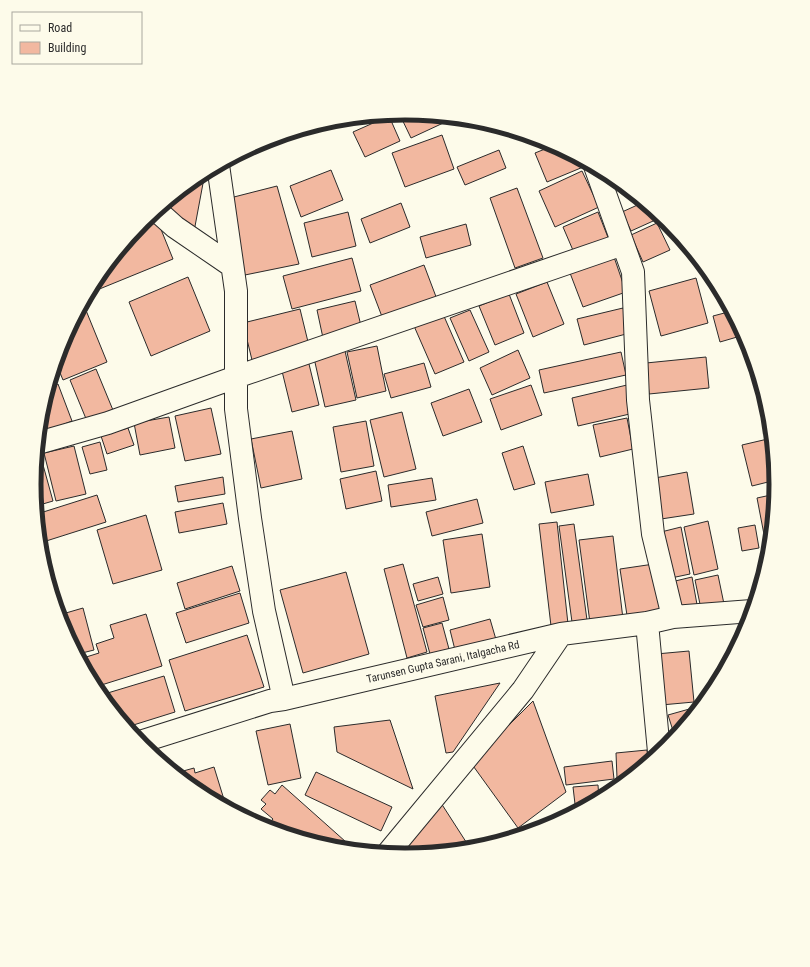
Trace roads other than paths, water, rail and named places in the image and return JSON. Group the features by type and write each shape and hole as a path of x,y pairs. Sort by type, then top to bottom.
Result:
{"street":[{"path":"219,171 236,291 236,409 264,611 284,699"},
{"path":"598,175 633,272 638,400 653,534 673,617"},
{"path":"160,214 174,227 232,266"},
{"path":"44,441 108,423 236,377 623,244"},
{"name":"Tarunsen Gupta Sarani, Italgacha Rd","path":"147,740 270,701 561,634 647,623 673,617 746,611"},
{"path":"647,623 659,744"},
{"path":"393,847 523,690 561,634"}]}
